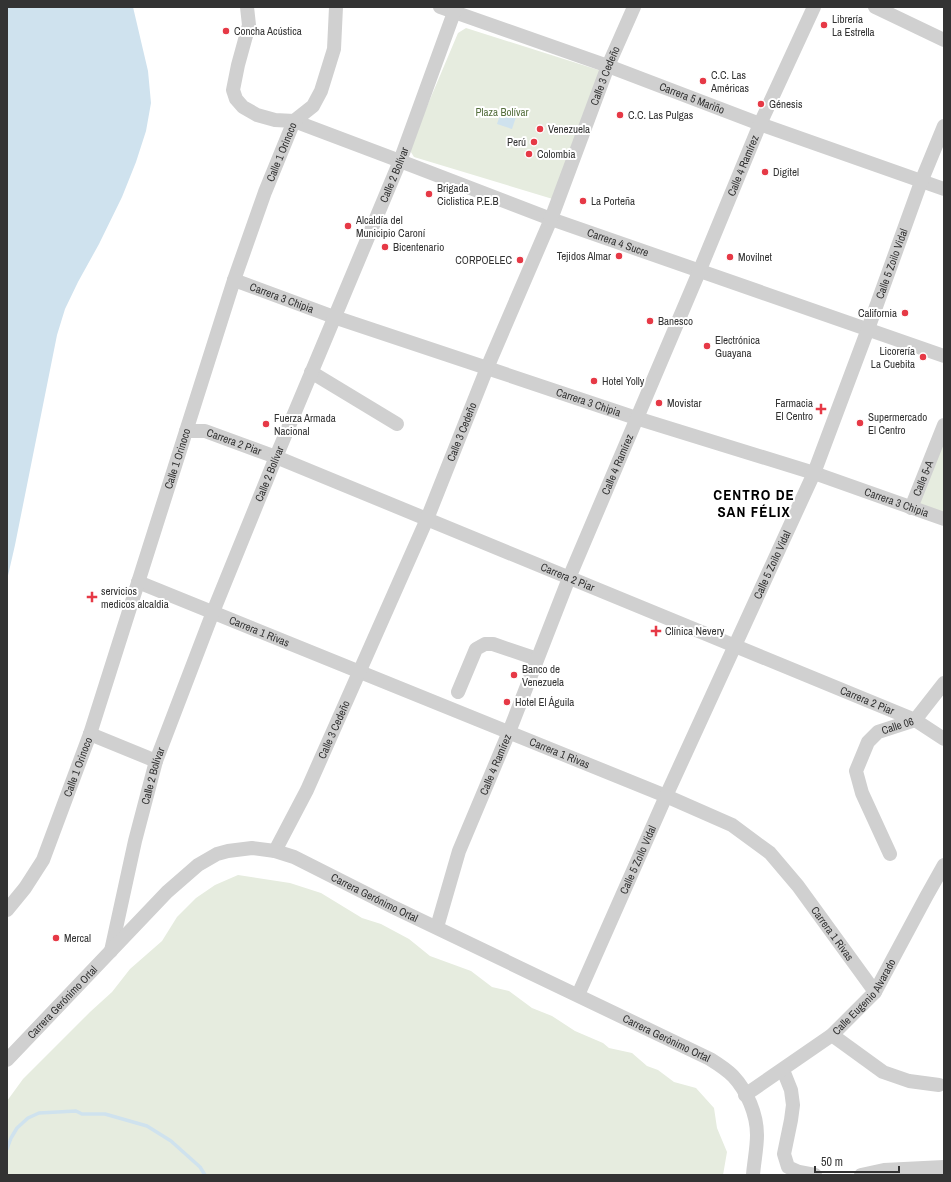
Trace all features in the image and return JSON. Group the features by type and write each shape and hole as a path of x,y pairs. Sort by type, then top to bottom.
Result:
{"street":[{"name":"Carrera 4 Sucre","path":"247,7 249,25 233,90 236,100 243,107 257,115 275,120 294,121 400,160 551,219 699,272 944,356"},
{"name":"Calle 1 Orinoco","path":"7,910 25,888 43,860 90,734 234,280 265,192 294,121 313,106 321,91 334,49 336,7"},
{"name":"Carrera 5 Mariño","path":"440,7 455,10 760,124 944,189"},
{"name":"Calle 3 Cedeño","path":"275,851 307,790 426,519 487,368 551,219 608,66 634,7"},
{"name":"Calle 4 Ramírez","path":"437,927 459,851 509,732 569,578 760,124 814,7"},
{"path":"875,7 944,40"},
{"name":"Calle 2 Bolívar","path":"111,951 135,841 156,761 213,612 400,160 455,10"},
{"name":"Calle 5 Zoilo Vidal","path":"578,995 666,796 814,473 921,182 944,126"},
{"name":"Carrera 3 Chipia","path":"234,280 334,317 636,418 814,473 944,519"},
{"path":"311,372 397,424"},
{"name":"Calle 5-A","path":"911,508 944,425"},
{"name":"Carrera 2 Piar","path":"186,431 205,431 276,457 915,720 944,739"},
{"name":"Carrera 1 Rivas","path":"138,582 666,796 732,825 770,853 798,886 875,992"},
{"path":"458,692 476,649 485,644 494,644 537,659"},
{"name":"Calle 06","path":"890,854 862,793 856,771 868,742 878,732 915,720 944,683"},
{"path":"90,734 156,761"},
{"name":"Carrera Gerónimo Ortal","path":"7,1060 186,874 217,854 252,848 275,851 294,857 710,1059 725,1069 733,1076 745,1095 752,1110 757,1134 753,1175"},
{"name":"Calle Eugenio Alvarado","path":"745,1095 832,1035 875,992 944,865"},
{"path":"832,1035 883,1072 910,1080 939,1085"},
{"path":"783,1070 791,1090 793,1105 784,1154 788,1167 799,1172 815,1175"},
{"path":"861,1175 884,1170 944,1167"}],"green space":[{"name":"Plaza Bolívar","path":"466,28 611,74 556,200 414,157 409,149 458,33"},
{"path":"944,436 944,515 916,506"},
{"path":"238,875 290,883 321,893 362,918 381,924 409,939 430,956 471,971 492,987 509,991 532,1008 552,1016 575,1031 603,1043 609,1048 632,1053 647,1066 658,1070 674,1082 696,1088 714,1108 717,1128 727,1152 723,1175 7,1175 7,1101 23,1079 112,992 130,969 162,941 177,917 196,898 215,885"}],"water":[{"path":"7,7 133,7 148,71 151,103 146,131 122,197 65,309 57,335 7,580"},
{"path":"502,109 517,114 512,129 497,124"}],"waterway":[{"path":"7,1149 17,1128 28,1118 39,1113 76,1111 82,1114 105,1114 147,1126 171,1141 200,1167 205,1175"}],"place":[{"name":"Librería La Estrella","path":"824,25"},
{"name":"Concha Acústica","path":"226,31"},
{"name":"C.C. Las Américas","path":"703,81"},
{"name":"Génesis","path":"761,104"},
{"name":"C.C. Las Pulgas","path":"620,115"},
{"name":"Venezuela","path":"540,129"},
{"name":"Perú","path":"534,142"},
{"name":"Colombia","path":"529,154"},
{"name":"Digitel","path":"765,172"},
{"name":"Brigada Ciclistica P.E.B","path":"429,194"},
{"name":"La Porteña","path":"583,201"},
{"name":"Alcaldía del Municipio Caroní","path":"348,226"},
{"name":"Bicentenario","path":"385,247"},
{"name":"Tejidos Almar","path":"619,256"},
{"name":"Movilnet","path":"730,257"},
{"name":"CORPOELEC","path":"520,260"},
{"name":"California","path":"905,313"},
{"name":"Banesco","path":"650,321"},
{"name":"Electrónica Guayana","path":"707,346"},
{"name":"Licorería La Cuebita","path":"923,357"},
{"name":"Hotel Yolly","path":"594,381"},
{"name":"Movistar","path":"659,403"},
{"name":"Farmacia El Centro","path":"821,409"},
{"name":"Supermercado El Centro","path":"860,423"},
{"name":"Fuerza Armada Nacional","path":"266,424"},
{"name":"servicios medicos alcaldia","path":"92,597"},
{"name":"Clínica Nevery","path":"656,631"},
{"name":"Banco de Venezuela","path":"514,675"},
{"name":"Hotel El Águila","path":"507,702"},
{"name":"Mercal","path":"56,938"}],"district":[{"name":"CENTRO DE SAN FÉLIX","path":"754,504"}]}
